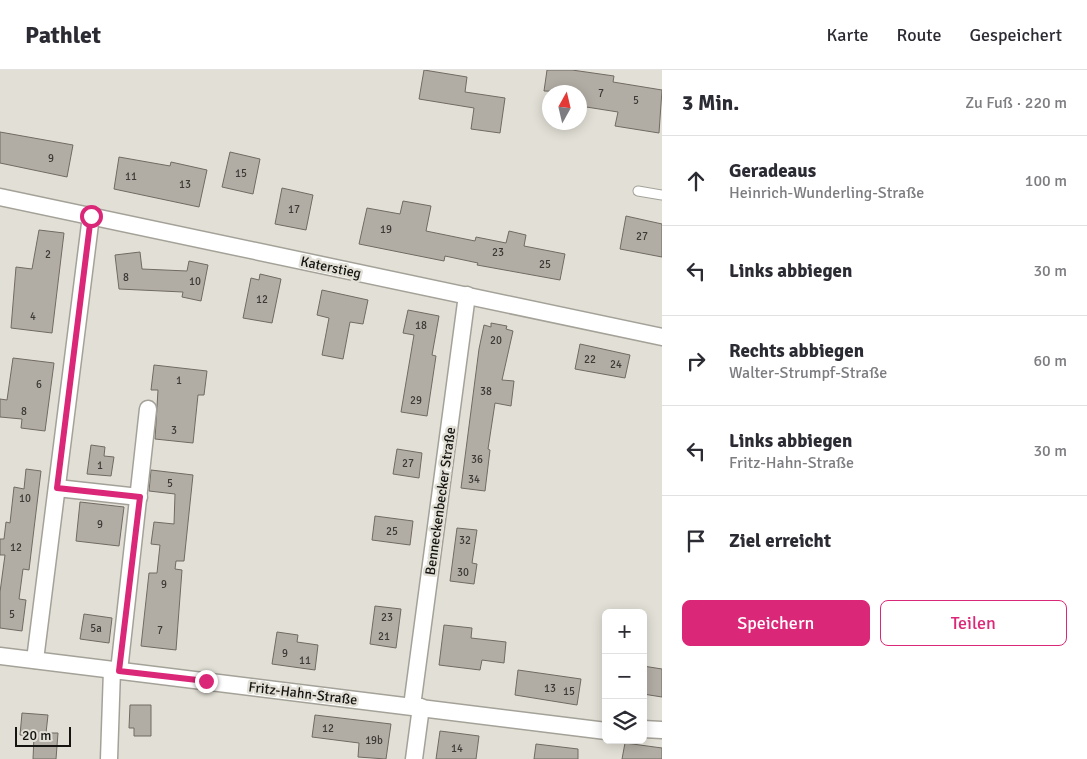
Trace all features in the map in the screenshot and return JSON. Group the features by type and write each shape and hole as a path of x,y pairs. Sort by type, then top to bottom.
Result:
{"street":[{"name":"Katerstieg","path":"0,197 662,337"},
{"path":"35,660 91,216"},
{"name":"Benneckenbecker Straße","path":"414,759 417,707 467,295"},
{"path":"110,759 116,670 140,497 148,409"},
{"path":"57,488 140,497"},
{"name":"Fritz-Hahn-Straße","path":"0,656 602,730"},
{"path":"647,729 662,730"}],"lane":[{"path":"638,191 662,195"}],"building":[{"path":"424,70 467,77 465,92 505,98 500,133 471,129 474,108 419,99"},
{"path":"547,70 572,70 614,76 613,82 662,90 659,133 615,126 618,112 587,107 587,85 545,85"},
{"path":"0,132 73,145 67,177 0,163"},
{"path":"230,152 260,159 253,194 222,187"},
{"path":"119,157 170,166 171,162 207,170 199,207 114,189"},
{"path":"282,188 313,195 306,230 275,224"},
{"path":"403,201 431,206 426,231 475,241 476,237 506,243 509,231 526,235 524,246 565,254 560,280 477,265 478,263 445,256 444,261 359,244 367,208 400,214"},
{"path":"626,216 662,224 662,257 620,249"},
{"path":"39,230 64,233 52,333 11,328 16,267 32,269"},
{"path":"140,252 142,269 187,271 189,261 208,265 201,301 182,297 183,292 119,289 115,255"},
{"path":"260,274 281,279 272,323 243,318 251,278 259,280"},
{"path":"322,290 368,300 363,324 350,322 343,359 322,355 329,318 317,315"},
{"path":"408,310 439,316 432,355 436,356 427,416 401,412 414,335 403,333"},
{"path":"491,323 507,326 506,329 513,331 502,380 514,381 511,406 495,403 488,449 490,450 485,491 461,488 479,349 484,325 491,327"},
{"path":"580,344 630,355 625,378 575,369"},
{"path":"13,358 54,363 45,431 21,428 22,419 0,417 0,399 7,400"},
{"path":"154,365 207,371 204,395 198,395 193,443 155,439 158,390 151,390"},
{"path":"91,445 105,447 104,456 114,457 111,476 87,474"},
{"path":"397,449 422,453 419,478 393,474"},
{"path":"26,469 41,471 29,570 23,569 19,599 26,600 22,631 0,628 0,592 5,555 0,555 0,539 4,539 6,522 10,523 14,487 24,489"},
{"path":"151,470 193,475 184,561 176,561 175,569 182,570 176,650 141,646 149,573 157,573 160,545 151,544 154,522 174,524 175,494 149,491"},
{"path":"80,502 124,507 119,546 76,541"},
{"path":"375,516 413,521 410,545 372,540"},
{"path":"457,528 477,530 472,563 477,564 474,584 450,581"},
{"path":"375,606 401,609 396,648 370,644"},
{"path":"84,614 112,618 109,643 80,639"},
{"path":"444,625 472,628 471,638 506,642 504,663 482,660 480,670 439,665"},
{"path":"277,632 298,635 297,642 318,645 315,670 272,664"},
{"path":"647,667 662,669 662,697 647,695"},
{"path":"518,670 581,679 577,705 515,695"},
{"path":"130,705 151,705 151,736 134,736 134,728 129,728"},
{"path":"22,713 48,715 46,733 58,733 56,759 33,759 34,736 20,735"},
{"path":"315,715 391,724 386,759 358,757 359,743 312,737"},
{"path":"440,731 479,736 476,759 436,759"},
{"path":"536,744 578,749 578,759 534,759"},
{"path":"625,744 662,748 662,759 622,759"}],"route":[{"path":"91,216 57,488 140,497 119,671 206,681"}]}
